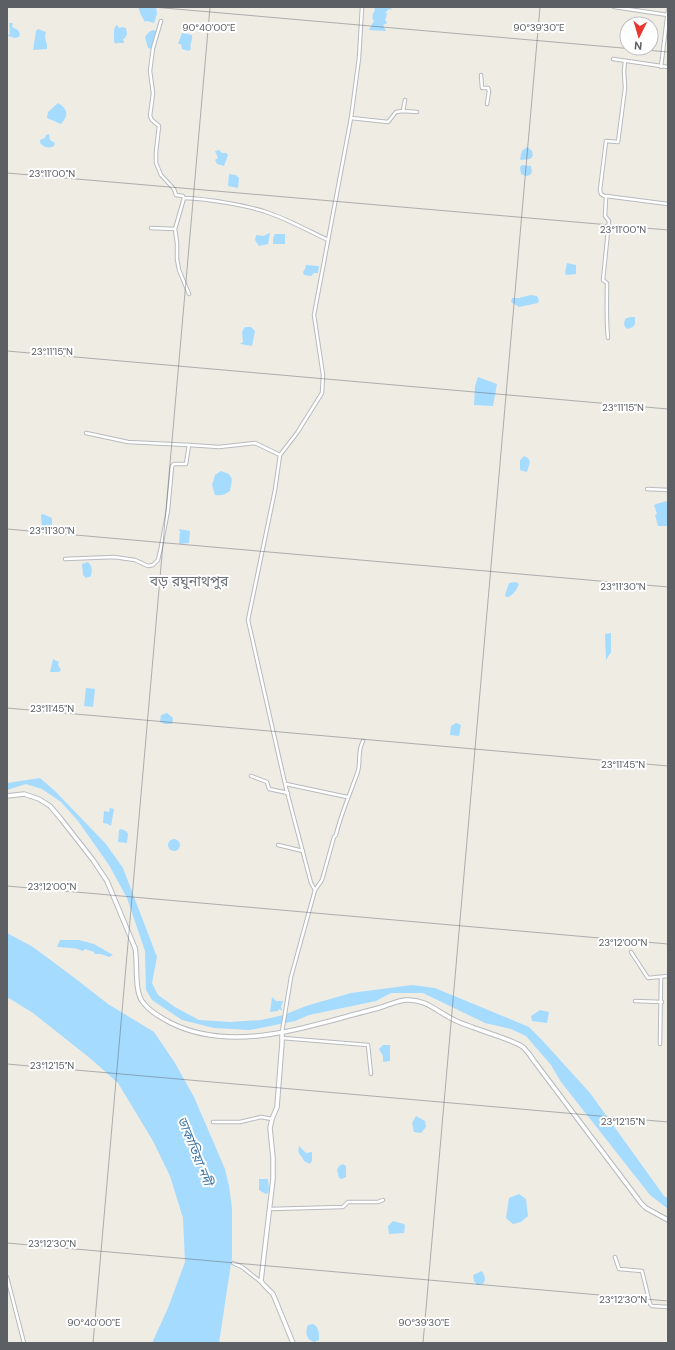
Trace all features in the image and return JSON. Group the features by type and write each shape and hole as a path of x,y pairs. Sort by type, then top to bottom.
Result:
{"main road":[{"path":"7,796 24,794 39,799 50,806 94,860 108,881 135,948 137,956 137,988 142,1000 161,1018 177,1026 217,1036 255,1036 282,1032 377,1009 399,1001 412,1000 430,1005 459,1023 522,1046 641,1203 646,1208 668,1220"},
{"path":"282,1032 277,1107 270,1128 273,1158 273,1179 261,1280 273,1294 285,1326 294,1343"}],"street":[{"path":"315,890 311,883 302,851 248,620 275,490 280,455 297,433 322,393 323,375 314,315 351,118 359,58 362,7"},
{"path":"614,7 668,15"},
{"path":"661,67 668,10"},
{"path":"161,21 153,48 150,71 153,93 150,116 159,126 156,163 161,175 174,189 176,195 183,196 184,198 259,210 328,240"},
{"path":"612,60 668,67"},
{"path":"625,61 625,88 618,142 606,141 600,190 601,194 605,196 668,204"},
{"path":"481,75 482,88 488,88 490,91 487,104"},
{"path":"403,110 405,100"},
{"path":"351,118 388,122 396,112 403,110 417,112"},
{"path":"605,196 605,217 608,221 603,280 608,283 608,307 606,320 608,338"},
{"path":"184,198 175,229 179,270 189,294"},
{"path":"151,228 175,229"},
{"path":"86,433 128,442 219,447 255,443 280,455"},
{"path":"65,559 114,556 135,560 148,566 153,565 158,560 168,510 171,470 174,464 186,464 189,445"},
{"path":"647,489 668,490"},
{"path":"282,1032 291,977 315,890 322,880 334,837 339,828 347,797 358,772 360,746 363,741"},
{"path":"251,776 267,782 269,789 288,794"},
{"path":"286,784 347,797"},
{"path":"278,845 302,851"},
{"path":"631,952 648,978 668,976"},
{"path":"660,1044 662,1002 661,977"},
{"path":"635,1001 662,1002"},
{"path":"282,1038 368,1045 371,1074"},
{"path":"213,1122 240,1122 260,1117 272,1119"},
{"path":"269,1209 342,1207 348,1202 378,1202 383,1200"},
{"path":"615,1257 619,1268 642,1270 650,1304 652,1306 668,1308"},
{"path":"233,1263 242,1266 263,1284"},
{"path":"7,1277 24,1343"}],"water":[{"path":"138,7 156,7 157,14 154,23 147,21 145,22"},
{"path":"374,7 390,7 392,10 389,9 385,13 387,13 385,19 387,23 383,25 386,31 369,30 374,21 372,17 375,10"},
{"path":"9,23 13,23 12,27 18,30 20,34 19,37 15,38 8,36 10,33"},
{"path":"116,25 119,28 126,28 127,34 123,39 124,43 116,44 114,42 114,30"},
{"path":"38,29 46,32 45,36 47,49 33,50 36,31"},
{"path":"153,30 157,31 151,49 148,48 145,37"},
{"path":"182,33 192,35 190,46 191,49 189,51 182,49 181,44 178,44"},
{"path":"58,103 66,112 65,118 61,124 47,118 48,112"},
{"path":"49,134 50,140 55,143 52,147 44,146 40,142 40,140"},
{"path":"527,147 532,151 533,156 530,159 521,160 522,151"},
{"path":"219,150 228,155 224,166 217,164 215,160 218,158 215,151"},
{"path":"522,165 531,166 532,172 530,175 526,176 521,174 520,167"},
{"path":"229,174 236,175 239,178 238,188 228,186"},
{"path":"270,233 268,244 259,246 255,240 256,235 263,236"},
{"path":"275,234 285,234 285,244 273,244"},
{"path":"567,263 576,265 576,274 566,275 565,272"},
{"path":"306,265 319,266 318,273 314,273 311,276 304,275 303,272"},
{"path":"531,295 537,296 539,300 538,303 519,307 511,302 512,298"},
{"path":"635,317 635,324 633,327 628,329 624,324 625,319"},
{"path":"245,327 251,327 255,331 252,346 240,344 243,342 242,332"},
{"path":"478,377 497,384 493,406 474,405 475,386"},
{"path":"524,456 528,458 530,462 527,472 520,470 520,460"},
{"path":"221,471 229,474 232,479 230,491 223,495 215,495 212,485 215,475"},
{"path":"667,501 668,526 658,526 655,515 657,514 654,505"},
{"path":"43,514 52,518 52,526 49,533 42,529 41,515"},
{"path":"179,529 190,531 189,543 179,544"},
{"path":"88,562 92,572 91,576 86,578 83,575 82,564"},
{"path":"516,582 519,584 516,590 511,596 506,597 505,595 509,583"},
{"path":"611,633 611,652 606,660 605,634"},
{"path":"53,659 59,662 58,665 61,670 59,672 50,672"},
{"path":"86,688 95,689 93,707 84,706"},
{"path":"167,713 173,718 172,724 160,722 161,715"},
{"path":"456,723 461,725 459,736 450,735 451,726"},
{"path":"40,778 55,791 106,844 123,868 157,957 152,983 158,995 175,1007 199,1020 230,1022 261,1020 284,1015 306,1006 351,993 412,985 435,988 529,1027 590,1093 664,1196 668,1198 668,1209 650,1195 561,1082 551,1065 526,1036 511,1029 485,1023 423,993 391,993 376,1001 309,1015 295,1021 250,1030 214,1028 182,1020 152,1000 146,990 145,951 127,898 109,865 78,821 61,802 42,789 26,784 7,790 7,783"},
{"path":"110,808 114,809 111,826 103,823 104,811 109,812"},
{"path":"121,829 126,831 128,834 127,843 118,842 119,830"},
{"path":"174,839 178,841 180,845 178,849 174,851 170,849 168,845 170,841"},
{"name":"ডাকাতিয়া নদী","path":"7,933 33,947 108,1004 154,1032 175,1063 194,1097 225,1169 232,1208 232,1257 219,1343 152,1343 168,1308 185,1262 183,1218 170,1176 153,1141 118,1083 91,1059 33,1013 7,997"},
{"path":"60,940 79,940 94,944 113,955 109,957 101,954 95,954 94,952 85,949 83,951 73,948 57,947"},
{"path":"272,997 276,1001 283,1001 281,1007 282,1011 279,1009 278,1011 270,1012"},
{"path":"540,1010 549,1012 547,1023 532,1021 531,1016"},
{"path":"383,1045 390,1045 390,1061 383,1062 383,1056 379,1049"},
{"path":"416,1116 425,1121 426,1127 421,1133 414,1132 412,1123"},
{"path":"299,1146 306,1153 312,1152 312,1161 310,1164 304,1161 299,1151"},
{"path":"343,1164 346,1166 346,1177 342,1179 339,1178 337,1170 339,1166"},
{"path":"259,1179 268,1179 268,1193 266,1194 259,1190"},
{"path":"519,1194 526,1199 528,1216 521,1222 513,1224 506,1218 509,1198"},
{"path":"393,1221 404,1224 404,1233 389,1234 388,1226"},
{"path":"482,1271 485,1281 483,1284 477,1285 474,1281 473,1275"},
{"path":"313,1324 318,1329 319,1335 319,1340 314,1342 308,1338 306,1333 308,1325"}],"district":[{"name":"বড় রঘুনাথপুর","path":"189,581"}]}
